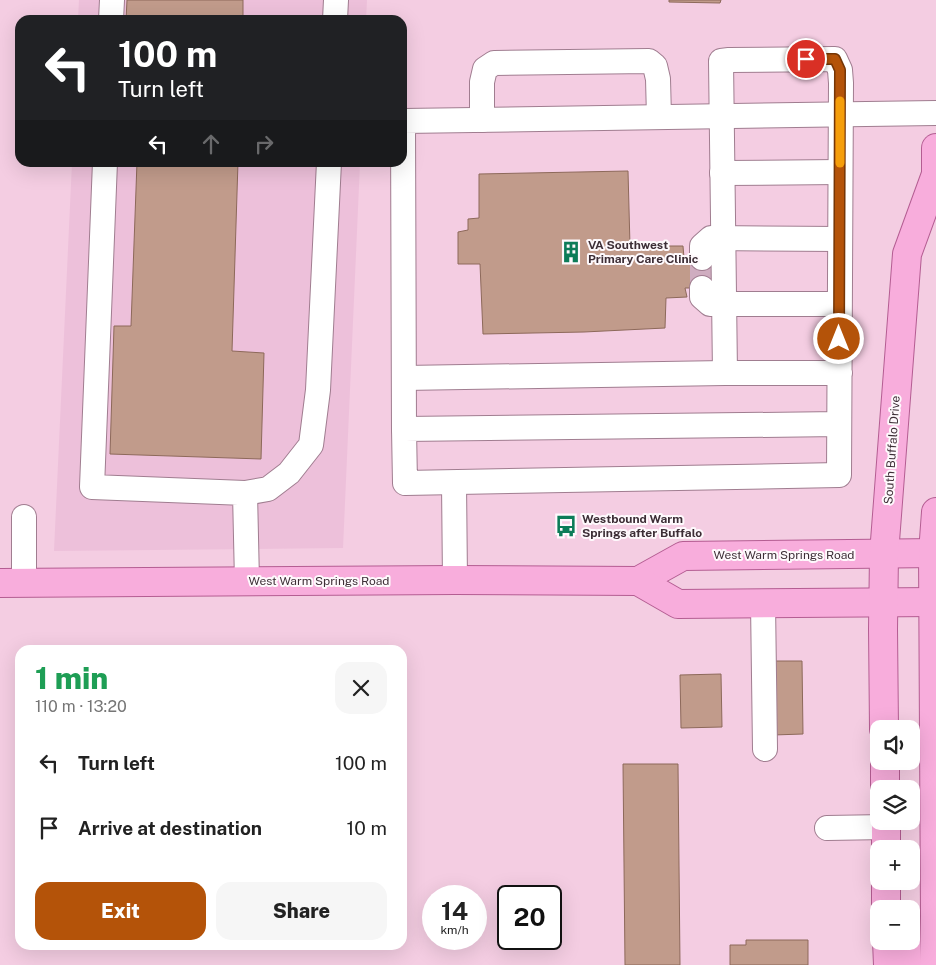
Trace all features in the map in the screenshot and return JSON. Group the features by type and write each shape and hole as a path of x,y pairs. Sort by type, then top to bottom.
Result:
{"main road":[{"name":"South Buffalo Drive","path":"884,720 884,554 907,254 936,179 936,148"},
{"path":"934,965 936,512"},
{"name":"West Warm Springs Road","path":"12,583 455,580 638,581 683,556 935,553"},
{"name":"West Warm Springs Road","path":"638,581 678,604 935,602"},
{"path":"887,950 888,965"},
{"path":"906,950 907,965"}],"lane":[{"path":"111,15 112,0"},
{"path":"335,15 336,0"},
{"path":"403,167 405,483 839,475 840,70 835,59 729,60 721,62 725,374"},
{"path":"482,120 482,82 485,69 494,63 504,62 649,60 655,66 658,80 654,124 677,131 690,132 721,124 840,115 936,113"},
{"path":"407,121 654,117"},
{"path":"105,167 92,487 245,493 268,489 289,473 310,445 318,390 329,167"},
{"path":"722,173 840,172"},
{"path":"702,258 702,246 711,238 840,239"},
{"path":"702,288 702,297 710,304 839,304"},
{"path":"404,378 840,374"},
{"path":"404,429 839,424"},
{"path":"454,483 455,580"},
{"path":"245,493 247,582"},
{"path":"12,583 24,517"},
{"path":"763,604 764,749"},
{"path":"827,828 886,832"}],"shaded area":[{"path":"79,0 367,0 366,15 78,15"},
{"path":"72,167 360,167 343,548 54,551"}],"building":[{"path":"127,0 243,0 243,15 126,15"},
{"path":"669,0 721,0 720,3 669,2"},
{"path":"137,167 238,167 232,351 264,353 261,459 110,454 114,326 131,326"},
{"name":"VA Southwest Primary Care Clinic","path":"628,171 630,246 683,246 684,258 719,258 720,288 685,288 687,297 666,298 665,328 483,334 480,264 458,264 458,232 468,230 468,219 479,218 479,174"},
{"path":"772,661 802,661 803,734 773,735"},
{"path":"721,674 722,727 681,728 680,675"},
{"path":"623,764 678,764 680,965 625,965"},
{"path":"746,940 808,940 808,965 730,965 730,945 746,945"}],"tunnel":[{"path":"702,258 702,288"}],"slow traffic":[{"path":"840,101 840,163"}],"place":[{"name":"VA Southwest Primary Care Clinic","path":"571,252"},
{"name":"Westbound Warm Springs after Buffalo","path":"566,526"}],"route":[{"path":"806,59 835,59 840,70 839,339"}]}
